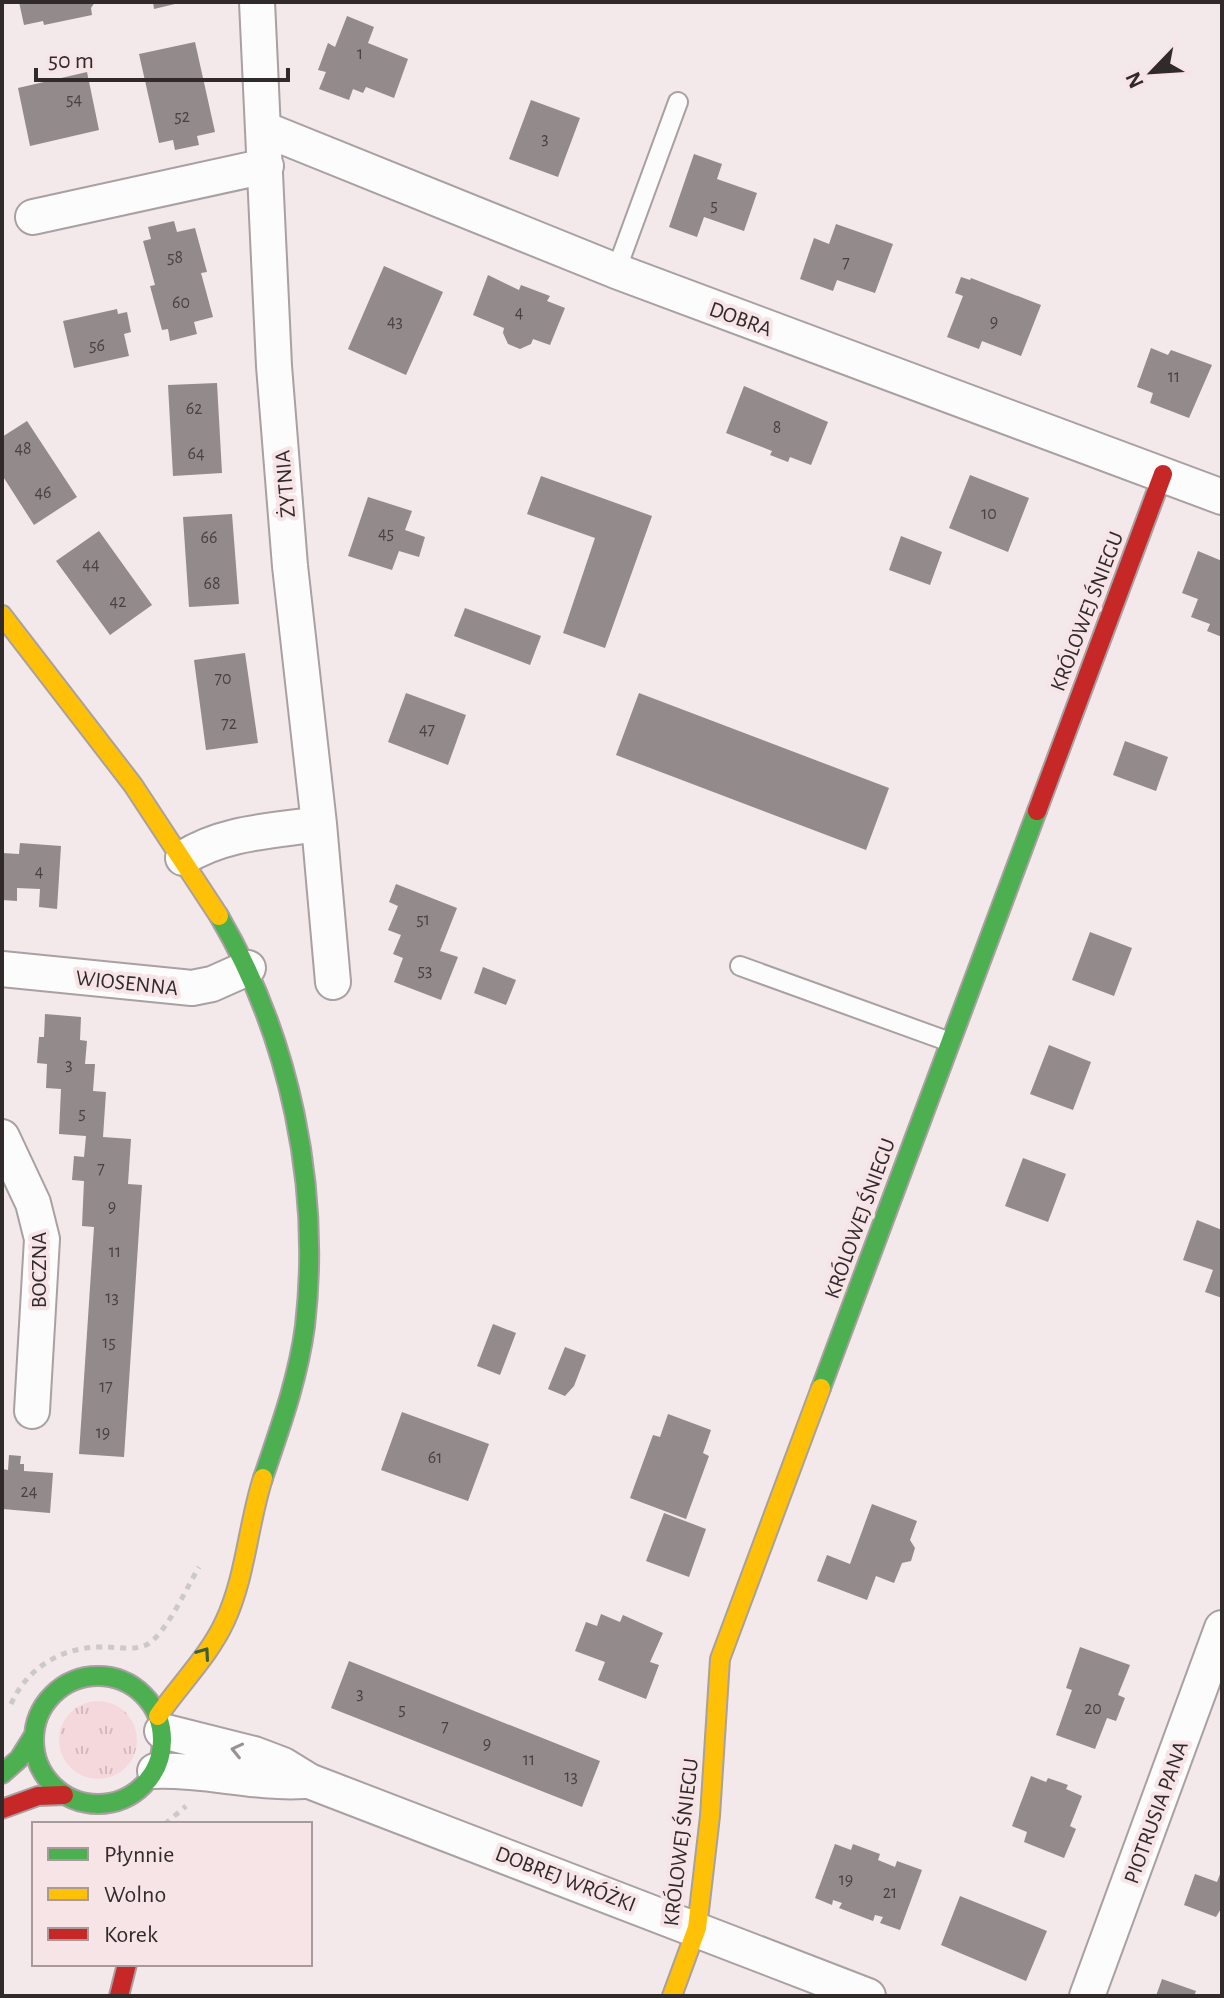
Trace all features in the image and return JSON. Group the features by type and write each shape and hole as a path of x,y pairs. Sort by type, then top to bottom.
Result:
{"street":[{"name":"ŻYTNIA","path":"257,2 274,366 289,551 333,982"},
{"name":"DOBRA","path":"264,129 616,271 1222,497"},
{"path":"33,217 266,166"},
{"name":"KRÓLOWEJ ŚNIEGU","path":"672,1996 697,1928 710,1816 720,1659 1163,474"},
{"path":"2,615 139,793 183,858 248,968 275,1034 302,1164 308,1228 307,1302 297,1373 253,1510 246,1555 224,1621 160,1724"},
{"path":"183,858 207,845 234,836 319,824"},
{"name":"WIOSENNA","path":"2,969 192,988 212,984 248,968"},
{"name":"BOCZNA","path":"2,1137 33,1203 42,1239 32,1411"},
{"path":"228,1548 253,1510"},
{"name":"PIOTRUSIA PANA","path":"1087,1996 1222,1628"},
{"path":"122,1680 143,1673"},
{"path":"103,1676 122,1680 149,1701 160,1724 162,1751 155,1771 125,1806 92,1805 70,1797 50,1784 35,1752 34,1735 39,1715 50,1698 65,1685 83,1678 103,1676"},
{"name":"DOBREJ WRÓŻKI","path":"160,1724 283,1765 309,1781 868,1996"},
{"path":"2,1774 19,1759 34,1735"},
{"name":"DOBREJ WRÓŻKI","path":"155,1771 279,1782 309,1781"},
{"path":"2,1809 38,1796 70,1797"},
{"path":"70,1797 85,1822"},
{"path":"119,1996 126,1966"}],"lane":[{"path":"616,271 678,102"},
{"path":"740,966 950,1042"}],"path":[{"path":"7,1711 15,1694 31,1674 63,1653 85,1647 136,1647 150,1643 160,1632 204,1559"}],"green space":[{"path":"98,1701 113,1704 130,1718 137,1740 134,1755 120,1772 98,1779 83,1776 66,1762 59,1740 62,1725 76,1708"}],"building":[{"path":"19,2 95,2 91,8 92,15 44,25 43,21 24,25"},
{"path":"153,2 179,2 179,3 154,9"},
{"path":"347,16 374,27 368,43 408,59 394,98 366,87 363,93 353,89 349,100 319,89 326,72 318,70 328,43 335,47"},
{"path":"195,42 215,132 197,136 199,145 175,150 173,140 159,143 139,54"},
{"path":"87,72 99,130 30,146 18,88"},
{"path":"531,100 580,118 558,177 509,159"},
{"path":"694,154 722,164 717,179 757,193 744,231 704,217 697,237 669,227"},
{"path":"174,221 177,232 195,228 207,272 201,273 213,317 194,322 197,334 170,341 168,329 162,330 150,286 155,285 143,241 151,239 148,227"},
{"path":"836,224 893,244 875,293 837,280 833,291 800,279 814,238 829,244"},
{"path":"384,266 443,292 406,375 348,349"},
{"path":"488,275 519,290 521,285 550,296 547,301 565,308 550,345 533,339 531,344 520,349 508,344 504,328 473,315"},
{"path":"961,277 1041,305 1021,356 982,341 979,349 947,337 963,296 955,293"},
{"path":"117,309 118,314 127,312 131,332 124,334 129,356 74,368 63,321"},
{"path":"1151,348 1168,355 1171,350 1212,365 1189,418 1150,403 1153,393 1137,387"},
{"path":"217,383 222,473 173,476 168,385"},
{"path":"744,386 828,422 811,465 790,457 788,462 770,455 772,451 726,433"},
{"path":"27,421 77,497 34,525 2,475 2,437"},
{"path":"970,475 1029,498 1008,552 949,528"},
{"path":"541,476 652,516 605,648 563,633 595,538 527,514"},
{"path":"368,497 412,511 405,530 425,537 419,557 399,551 392,570 348,556"},
{"path":"232,514 239,604 189,607 183,517"},
{"path":"99,531 152,605 110,635 56,561"},
{"path":"901,536 942,552 930,585 889,570"},
{"path":"1198,551 1222,561 1222,637 1207,631 1210,624 1191,617 1198,599 1182,593"},
{"path":"465,608 541,636 530,665 454,636"},
{"path":"245,653 258,743 206,750 194,660"},
{"path":"406,693 466,715 448,765 388,742"},
{"path":"639,693 889,788 866,850 616,755"},
{"path":"1125,741 1168,757 1156,791 1113,775"},
{"path":"20,843 61,846 57,909 39,907 40,889 17,888 17,901 2,900 2,853 19,854"},
{"path":"396,884 457,908 440,951 458,957 441,1000 394,982 403,958 393,954 401,935 388,930 398,906 389,902"},
{"path":"1090,932 1132,948 1114,996 1072,980"},
{"path":"483,967 516,980 506,1005 474,993"},
{"path":"45,1014 81,1017 80,1040 87,1041 85,1064 95,1064 93,1091 106,1092 103,1137 131,1139 128,1184 142,1185 124,1457 79,1454 94,1227 82,1226 84,1181 72,1180 74,1156 84,1157 86,1136 59,1134 61,1089 46,1088 47,1064 37,1063 39,1037 44,1037"},
{"path":"1049,1045 1091,1062 1073,1110 1030,1094"},
{"path":"1023,1158 1066,1174 1048,1222 1005,1206"},
{"path":"1197,1220 1222,1230 1222,1298 1205,1292 1213,1270 1183,1260"},
{"path":"493,1324 516,1333 500,1375 477,1366"},
{"path":"565,1347 586,1355 574,1386 565,1396 548,1389"},
{"path":"402,1412 489,1444 468,1501 381,1470"},
{"path":"668,1414 711,1430 703,1453 709,1456 686,1519 630,1498 653,1435 660,1437"},
{"path":"9,1455 21,1456 20,1464 24,1464 24,1471 53,1473 50,1513 2,1509 2,1469 8,1470"},
{"path":"872,1504 917,1521 910,1540 915,1548 911,1561 902,1563 894,1583 876,1576 867,1600 817,1581 827,1555 850,1564"},
{"path":"664,1513 706,1529 689,1577 646,1561"},
{"path":"601,1614 620,1622 623,1615 663,1633 650,1662 659,1665 646,1699 598,1680 605,1662 575,1651 586,1622 597,1626"},
{"path":"1080,1647 1130,1665 1118,1695 1125,1698 1116,1721 1107,1718 1095,1749 1056,1735 1072,1690 1066,1688"},
{"path":"349,1661 600,1761 582,1807 331,1708"},
{"path":"1031,1776 1068,1785 1066,1789 1082,1796 1070,1826 1076,1829 1064,1858 1024,1842 1027,1832 1012,1826"},
{"path":"835,1844 851,1850 853,1844 880,1854 878,1860 895,1867 897,1861 922,1870 900,1930 880,1923 883,1917 875,1915 873,1921 839,1908 842,1903 833,1900 832,1905 815,1898"},
{"path":"1222,1869 1222,1907 1216,1917 1184,1905 1195,1874 1217,1882"},
{"path":"960,1896 1047,1931 1026,1981 941,1945"},
{"path":"1162,1979 1196,1991 1194,1996 1156,1996"}],"traffic: fast":[{"path":"821,1388 1037,811"},
{"path":"219,916 265,1011 282,1062 304,1167 309,1273 305,1326 288,1403 263,1478"},
{"path":"98,1676 122,1681 143,1695 157,1716 162,1740 157,1764 143,1785 122,1799 98,1804 74,1799 53,1785 39,1764 34,1740 39,1716 53,1695 74,1681 98,1676"},
{"path":"2,1774 19,1759 34,1735"}],"traffic: slow":[{"path":"2,615 133,785 219,916"},
{"path":"672,1996 697,1928 710,1816 720,1659 821,1388"},
{"path":"158,1716 203,1658 225,1621 238,1586 263,1478"}],"traffic: jam":[{"path":"1037,811 1163,474"},
{"path":"2,1809 38,1796 64,1795"},
{"path":"119,1996 126,1966"}]}
